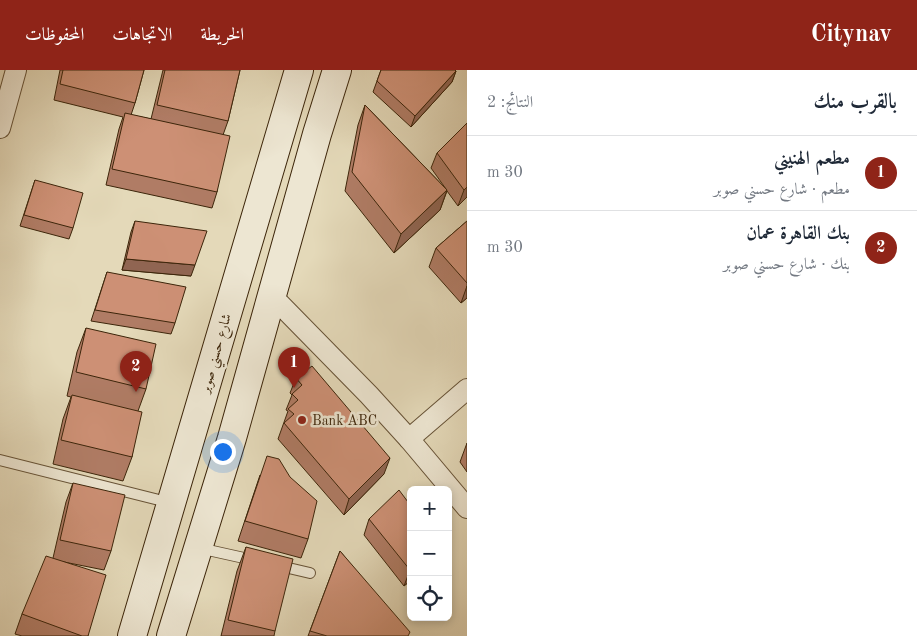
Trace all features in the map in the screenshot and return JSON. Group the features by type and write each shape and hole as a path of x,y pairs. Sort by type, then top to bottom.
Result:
{"main road":[{"name":"شارع حسني صوبر","path":"132,636 299,70"},
{"path":"171,636 232,438 271,295 337,70"},
{"path":"281,129 317,134"}],"street":[{"path":"0,128 16,70"},
{"path":"271,295 409,438 467,508"},
{"path":"409,438 467,389"}],"lane":[{"path":"0,460 171,503"},
{"path":"198,548 310,573"}],"building":[{"path":"63,70 144,70 135,103 60,84"},
{"path":"165,70 240,70 228,121 157,105"},
{"path":"381,70 456,71 415,116 377,81"},
{"path":"365,105 447,190 401,234 352,172"},
{"path":"125,113 230,136 217,192 112,169"},
{"path":"467,123 467,187 464,190 437,153"},
{"path":"35,180 83,193 73,228 24,215"},
{"path":"135,221 207,231 195,265 126,259"},
{"path":"467,221 467,283 436,248"},
{"path":"107,272 186,287 175,323 95,310"},
{"path":"86,328 156,344 146,389 76,372"},
{"path":"312,366 390,458 349,499 284,423 294,414 288,409 298,400 292,394 302,385 296,378"},
{"path":"72,395 142,412 132,457 61,440"},
{"path":"267,456 279,459 290,477 317,501 308,539 245,521"},
{"path":"73,483 125,495 111,551 60,540"},
{"path":"399,490 407,501 407,566 369,519"},
{"path":"246,547 293,559 275,631 228,620"},
{"path":"340,551 410,632 408,636 327,636 310,631"},
{"path":"46,556 106,575 88,636 82,636 22,614"}],"place":[{"name":"مطعم الهنيني","path":"294,388"},
{"name":"بنك القاهرة عمان","path":"136,392"},
{"name":"Bank ABC","path":"302,420"}]}
